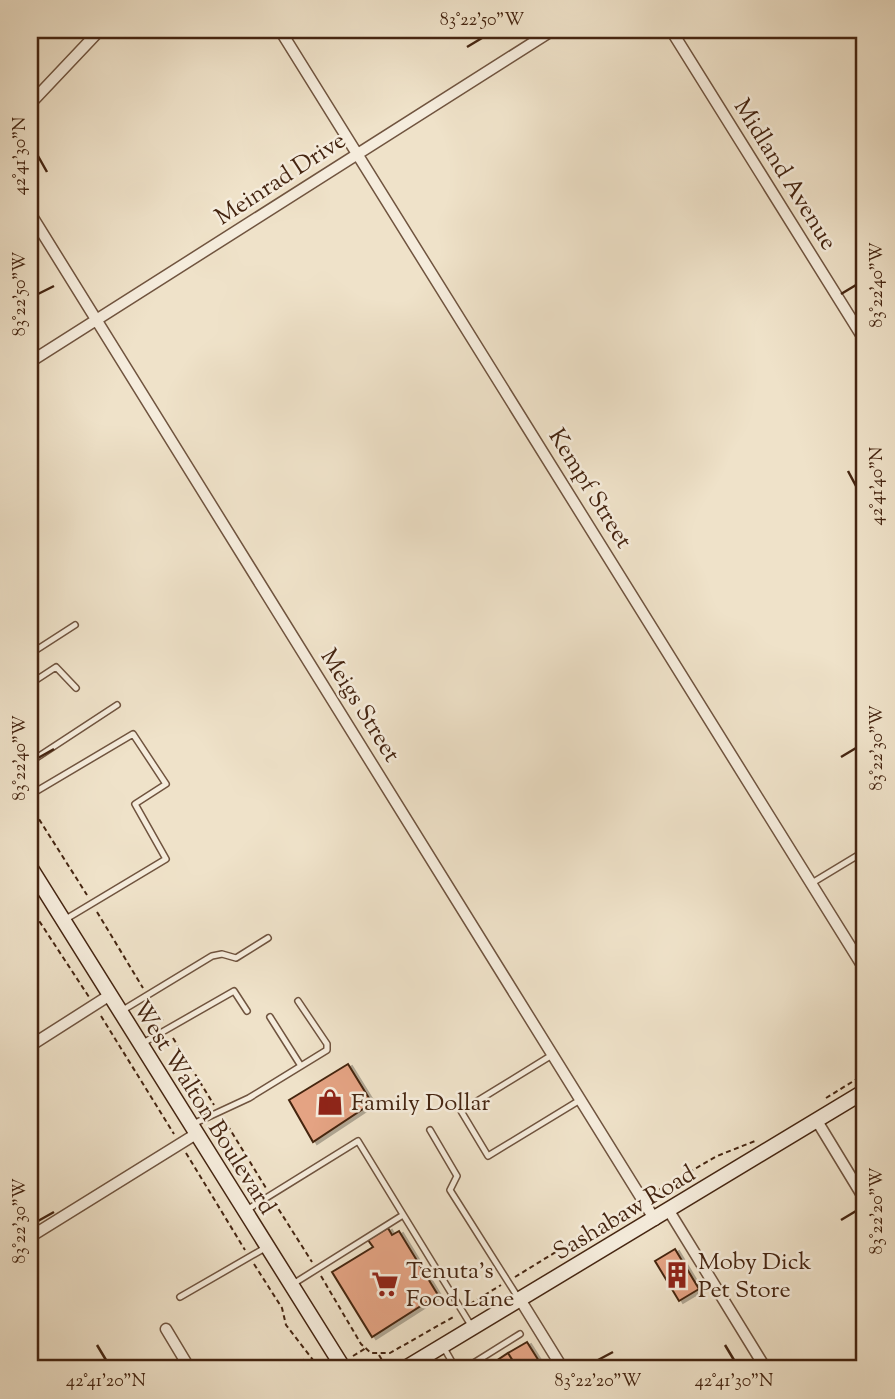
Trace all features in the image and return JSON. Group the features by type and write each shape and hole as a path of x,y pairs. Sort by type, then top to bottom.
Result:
{"main road":[{"name":"West Walton Boulevard","path":"30,867 243,1212 344,1369"},
{"name":"Sashabaw Road","path":"404,1369 433,1363 444,1348 865,1091"}],"street":[{"path":"30,104 100,30"},
{"name":"Kempf Street","path":"280,30 812,883 862,955 865,970"},
{"name":"Meinrad Drive","path":"30,362 553,30"},
{"name":"Midland Avenue","path":"671,30 865,341"},
{"name":"Meigs Street","path":"30,213 654,1220"},
{"path":"30,1046 110,995"},
{"path":"817,1121 865,1200"},
{"path":"30,1237 193,1130"},
{"path":"669,1211 766,1369"},
{"path":"521,1301 563,1369"},
{"path":"166,1329 190,1369"}],"lane":[{"path":"30,654 75,625"},
{"path":"30,684 56,667 76,688"},
{"path":"30,762 117,705"},
{"path":"30,795 134,734 166,784 135,804 166,859 63,921"},
{"path":"812,883 865,851"},
{"path":"120,1012 212,956 222,954 236,958 268,938"},
{"path":"140,1044 234,991 247,1011"},
{"path":"193,1130 219,1112 249,1098 327,1050 327,1044 298,1000"},
{"path":"270,1017 301,1066"},
{"path":"552,1055 461,1111 488,1156 580,1100"},
{"path":"430,1130 457,1176 450,1190 521,1301"},
{"path":"243,1212 358,1141 474,1330"},
{"path":"290,1286 403,1215"},
{"path":"180,1297 266,1248"},
{"path":"464,1369 520,1334"},
{"path":"444,1348 456,1369"}],"path":[{"path":"30,804 361,1344 371,1353 390,1353 590,1231 603,1228 617,1215 717,1156 757,1140"},
{"path":"823,1100 865,1074"},
{"path":"378,1354 387,1369"}],"building":[{"name":"Family Dollar","path":"348,1064 372,1103 313,1142 289,1100"},
{"name":"Tenuta's Food Lane","path":"388,1228 392,1235 399,1231 438,1295 372,1337 332,1272 373,1247 368,1240"},
{"name":"Moby Dick Pet Store","path":"675,1249 699,1289 679,1301 655,1261"},
{"path":"527,1342 544,1369 518,1369 508,1353"},
{"path":"508,1353 518,1369 493,1369 490,1365"},
{"path":"303,1360 309,1369 288,1369"}],"place":[{"name":"Family Dollar","path":"330,1102"},
{"name":"Moby Dick Pet Store","path":"677,1275"},
{"name":"Tenuta's Food Lane","path":"385,1284"}]}
